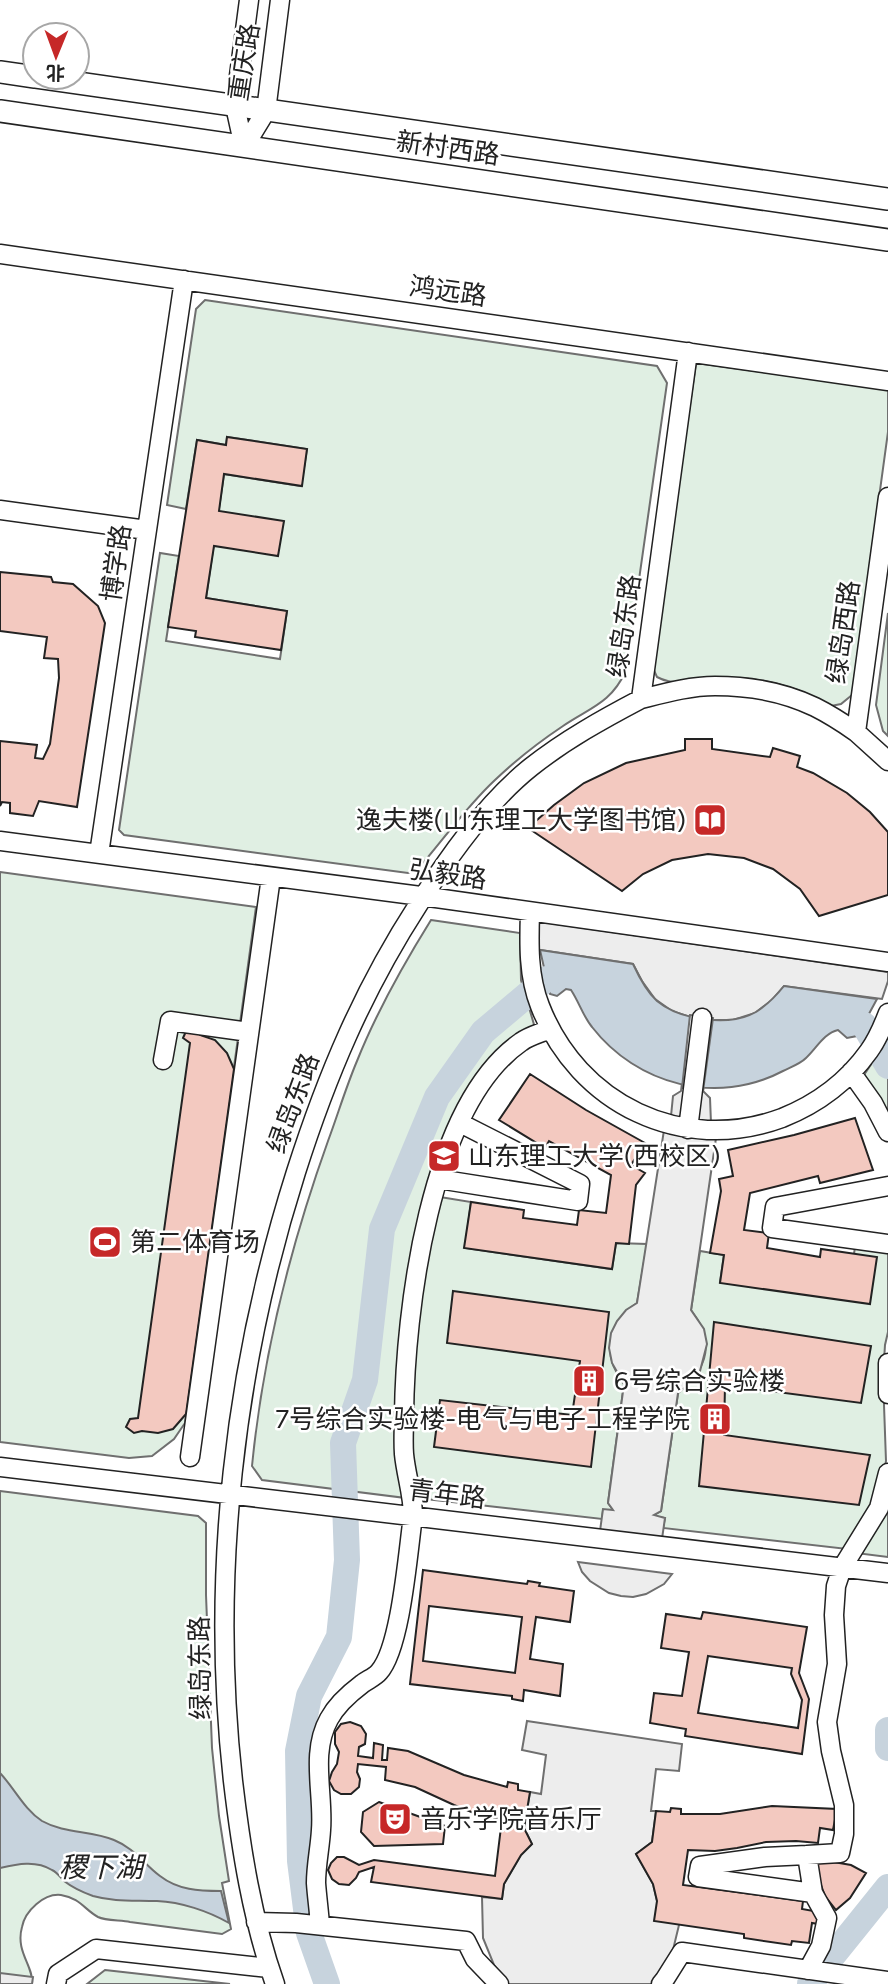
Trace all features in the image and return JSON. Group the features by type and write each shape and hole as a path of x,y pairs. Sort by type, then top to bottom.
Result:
{"main road":[{"name":"新村西路","path":"0,72 21,75"},
{"name":"新村西路","path":"91,85 888,199"},
{"name":"新村西路","path":"0,111 888,240"}],"street":[{"name":"重庆路","path":"244,147 235,106 249,0"},
{"name":"重庆路","path":"244,147 266,111 280,0"},
{"name":"鸿远路","path":"0,254 888,381"},
{"name":"博学路","path":"99,855 184,280"},
{"name":"绿岛东路","path":"272,1976 256,1922 238,1822 228,1731 224,1645 224,1572 230,1495 259,1304 281,1220 335,1060 364,997 402,929 440,870 483,814 530,768 592,725 641,699 688,352"},
{"name":"绿岛西路","path":"856,732 888,498"},
{"path":"0,510 147,530"},
{"path":"641,699 713,685 782,694 816,707 856,732 888,761"},
{"name":"弘毅路","path":"0,841 888,962"},
{"path":"190,1457 271,877"},
{"path":"530,912 529,951 532,977 539,1004 550,1029 581,1071 599,1090 642,1115 666,1124 714,1131 764,1124 809,1107 831,1091 870,1051 885,1020"},
{"path":"688,1129 702,1018"},
{"path":"163,1060 170,1021 249,1032"},
{"path":"320,1925 316,1883 321,1828 318,1771 321,1744 329,1719 344,1701 379,1672 390,1655 397,1628 413,1516 413,1501 404,1454 406,1366 421,1246 438,1179 445,1156 474,1095 497,1064 522,1041 550,1029"},
{"path":"851,1072 873,1103 888,1132"},
{"path":"438,1179 578,1201 580,1184 460,1123"},
{"path":"888,1186 775,1207 772,1228 888,1244"},
{"path":"888,1363 888,1394"},
{"name":"青年路","path":"0,1467 888,1573"},
{"path":"813,1893 698,1877 700,1866 765,1857 840,1853 845,1834 844,1805 827,1722 837,1664 834,1615 836,1586 842,1568 879,1508 888,1473"},
{"path":"807,1855 813,1893 827,1918 821,1946 808,1970"},
{"path":"256,1922 320,1925 466,1941 475,1959 499,1984"},
{"path":"57,1984 58,1974 96,1950 272,1976"},
{"path":"660,1984 682,1952 888,1981"}],"green space":[{"path":"205,300 657,366 667,383 626,671 613,691 599,704 519,758 474,801 418,869 408,873 124,835 119,830 160,553 179,556 166,641 280,659 287,611 206,598 224,474 301,486 307,449 227,437 226,445 197,440 186,509 167,505 196,309"},
{"path":"696,363 888,389 888,432 852,695 841,704 831,706 806,693 754,679 673,682 657,677 652,666"},
{"path":"888,613 888,736 883,731 876,705"},
{"name":"第二体育场","path":"0,872 256,907 185,1423 174,1439 152,1456 129,1458 0,1442"},
{"path":"431,920 520,933 521,980 535,1028 489,1067 420,1228 406,1498 262,1480 252,1466 263,1383 290,1261 314,1181 373,1024"},
{"path":"888,1039 888,1121 860,1081"},
{"path":"440,1197 471,1202 465,1248 612,1269 616,1243 647,1244 637,1303 619,1320 611,1340 612,1362 624,1384 608,1503 614,1511 603,1510 602,1519 417,1498 409,1457 414,1324"},
{"path":"855,1247 888,1252 888,1332 883,1377 886,1461 879,1496 847,1549 663,1528 665,1518 652,1516 661,1511 678,1393 696,1374 705,1354 704,1333 691,1310 700,1251 724,1255 720,1282 854,1254"},
{"path":"0,1491 198,1516 206,1523 212,1748 229,1881 222,1883 231,1929 222,1934 105,1919 93,1914 73,1899 55,1895 36,1904 22,1927 21,1944 32,1984 0,1984"},
{"path":"888,1498 888,1557 856,1553"},
{"path":"105,1970 230,1984 87,1984"}],"shaded area":[{"path":"535,921 888,972 882,999 784,986 755,1013 733,1020 712,1020 703,1091 710,1098 711,1123 716,1138 691,1310 704,1329 707,1344 700,1371 692,1382 678,1393 661,1511 654,1515 665,1518 662,1539 600,1531 603,1509 613,1510 608,1503 624,1384 612,1363 609,1348 611,1333 617,1321 626,1310 637,1303 664,1130 671,1116 673,1096 681,1091 690,1017 672,1011 655,999 633,964 534,949"},
{"path":"578,1562 672,1574 664,1584 646,1594 621,1596 609,1593 590,1581"},
{"path":"527,1721 682,1744 679,1771 656,1769 651,1811 656,1811 652,1842 636,1854 653,1884 657,1901 679,1925 672,1954 652,1984 508,1984 494,1965 483,1938 482,1897 502,1899 504,1884 521,1855 532,1844 524,1828 530,1792 541,1794 546,1755 522,1750"},
{"path":"0,1973 33,1977 32,1984 0,1984"}],"water":[{"path":"540,950 633,964 640,979 657,1001 691,1017 719,1020 745,1017 756,1012 784,986 877,999 857,1036 847,1038 838,1030 824,1038 798,1064 758,1082 705,1088 655,1076 610,1047 589,1023 571,990 566,989 557,996 550,994"},
{"name":"稷下湖","path":"0,1773 25,1805 42,1821 121,1843 160,1876 181,1887 221,1891 229,1923 203,1911 175,1903 93,1896 74,1888 54,1871 40,1865 20,1864 0,1868"}],"pier":[{"path":"690,1015 713,1018 703,1091 682,1088"}],"building":[{"path":"227,437 307,449 302,486 224,474 219,511 284,521 278,556 214,546 206,598 287,611 281,650 195,637 196,631 168,627 197,440 226,445"},
{"path":"0,572 51,577 53,582 73,584 98,606 105,623 77,807 39,801 33,816 10,813 10,803 2,802 0,806 0,741 37,745 35,758 43,759 50,744 59,678 58,659 44,658 47,637 0,631"},
{"path":"685,739 712,739 712,749 770,757 773,748 800,756 797,767 847,793 888,832 888,895 819,916 800,889 773,869 744,858 708,854 672,860 643,874 622,891 528,828 584,783 626,763 685,750"},
{"path":"188,1027 197,1029 200,1035 215,1040 227,1053 234,1069 186,1414 173,1429 158,1433 134,1433 126,1427 130,1419 138,1418 190,1043 183,1038"},
{"path":"530,1074 645,1143 631,1165 645,1173 636,1185 629,1244 616,1243 612,1269 464,1248 471,1202 524,1210 523,1218 577,1225 579,1210 606,1213 611,1175 549,1141 545,1148 499,1120"},
{"path":"855,1118 873,1170 820,1183 818,1176 750,1193 744,1230 769,1233 767,1248 820,1257 821,1249 877,1257 870,1304 720,1283 724,1255 710,1253 721,1191 719,1179 733,1176 728,1150"},
{"name":"6号综合实验楼","path":"453,1291 609,1312 591,1467 434,1447 440,1400 572,1415 580,1361 447,1343"},
{"name":"7号综合实验楼-电气与电子工程学院","path":"714,1322 871,1346 861,1403 725,1385 724,1435 870,1455 859,1505 699,1486"},
{"path":"423,1570 527,1584 528,1581 540,1583 539,1586 574,1591 570,1622 536,1617 530,1659 563,1664 560,1696 524,1690 523,1701 512,1699 512,1696 410,1684","holes":["429,1606 522,1617 515,1673 423,1661"]},
{"path":"703,1612 807,1627 799,1673 809,1699 802,1754 685,1736 686,1729 650,1723 654,1693 682,1696 689,1652 661,1648 666,1614 701,1619","holes":["708,1656 792,1668 791,1674 802,1700 798,1728 698,1713"]},
{"path":"350,1722 361,1726 366,1734 365,1744 359,1747 358,1756 373,1758 374,1743 383,1745 382,1760 387,1760 388,1748 408,1751 464,1775 507,1787 508,1782 518,1784 518,1790 530,1792 524,1828 532,1844 521,1855 504,1884 502,1899 371,1882 374,1867 359,1872 349,1885 339,1884 332,1879 328,1870 337,1857 344,1857 359,1865 374,1860 495,1876 502,1819 479,1815 415,1787 385,1780 386,1767 358,1764 359,1787 351,1794 341,1794 334,1790 329,1781 339,1752 335,1744 335,1732 341,1724"},
{"path":"379,1802 445,1826 443,1844 374,1846 361,1832 363,1812"},
{"path":"772,1806 837,1809 833,1830 820,1828 818,1843 766,1842 715,1851 688,1850 683,1885 803,1901 802,1909 819,1912 818,1924 812,1923 809,1943 792,1941 791,1945 744,1938 744,1934 654,1921 657,1901 653,1884 636,1854 652,1842 656,1811 670,1812 671,1808 681,1809 681,1814 720,1814"},
{"path":"816,1859 851,1865 866,1873 850,1898 836,1910 825,1896 818,1877"}],"waterway":[{"path":"327,1984 309,1933 300,1861 298,1751 309,1696 339,1637 347,1560 343,1443 365,1380 382,1229 437,1097 483,1032 546,979"},
{"path":"864,1025 888,1066"},
{"path":"888,1730 888,1748"},
{"path":"810,1984 888,1887"}],"place":[{"name":"逸夫楼(山东理工大学图书馆)","path":"710,820"},
{"name":"山东理工大学(西校区)","path":"444,1156"},
{"name":"第二体育场","path":"105,1242"},
{"name":"6号综合实验楼","path":"589,1381"},
{"name":"7号综合实验楼-电气与电子工程学院","path":"715,1419"},
{"name":"音乐学院音乐厅","path":"395,1819"}]}
